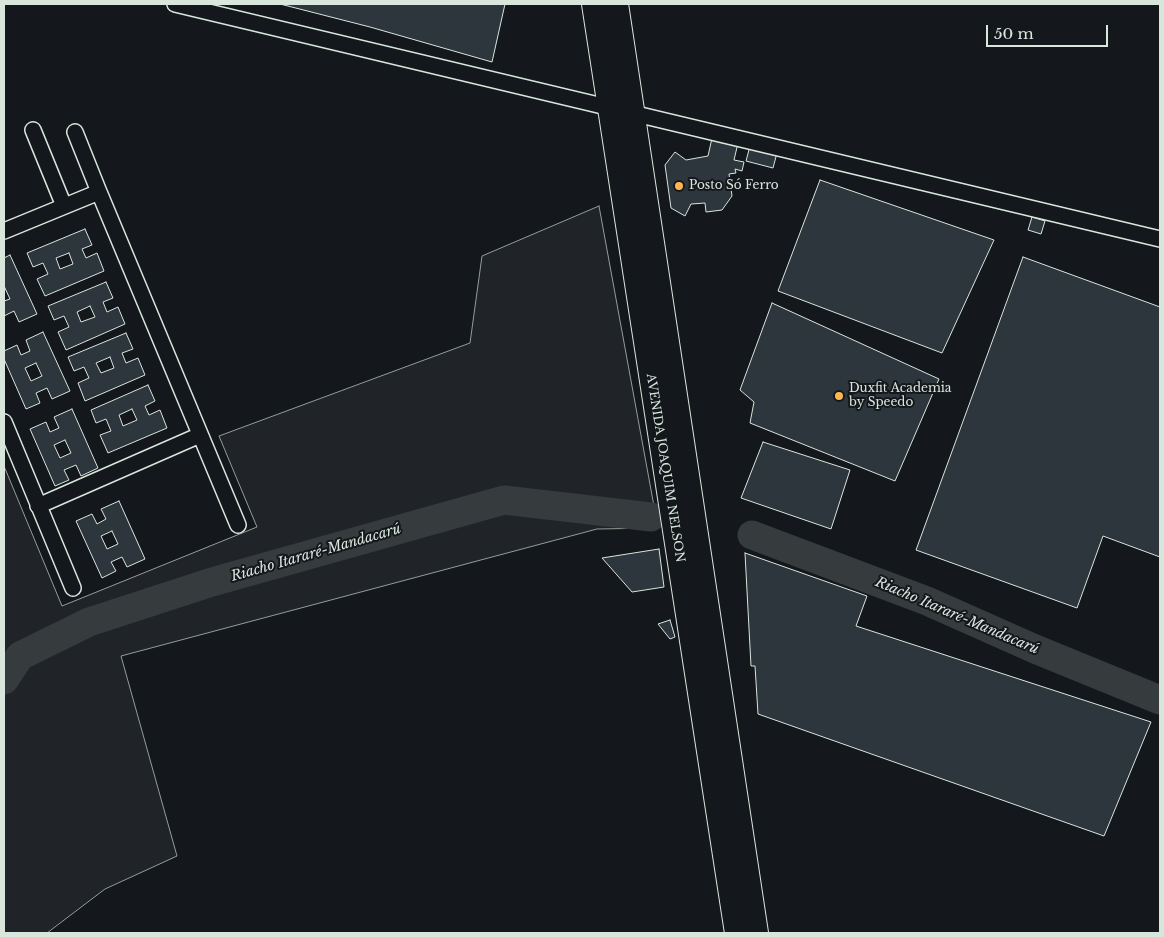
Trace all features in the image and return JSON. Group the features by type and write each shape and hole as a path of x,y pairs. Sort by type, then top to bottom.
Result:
{"main road":[{"name":"AVENIDA JOAQUIM NELSON","path":"594,4 704,655 756,933"},
{"name":"AVENIDA JOAQUIM NELSON","path":"616,4 633,113 696,604"},
{"name":"AVENIDA JOAQUIM NELSON","path":"704,655 737,933"}],"street":[{"path":"176,4 1160,239"},
{"path":"33,130 64,206"},
{"path":"75,132 238,525"},
{"path":"4,231 99,192"},
{"path":"4,422 73,588"},
{"path":"38,506 200,435"}],"shaded area":[{"path":"599,206 658,528 597,529 121,656 177,856 105,889 47,933 4,933 4,466 62,606 257,527 219,436 470,343 482,256"}],"building":[{"path":"280,4 505,4 492,62 370,27"},
{"path":"712,138 738,143 734,160 744,162 742,171 735,169 736,173 729,174 732,196 722,210 706,212 705,203 691,204 685,216 671,208 665,165 675,152 686,160 708,156"},
{"path":"750,146 777,153 773,168 746,161"},
{"path":"820,180 994,240 942,353 778,291"},
{"path":"1032,217 1045,221 1041,234 1028,230"},
{"path":"85,229 92,245 82,249 86,258 97,253 104,271 45,296 37,279 48,274 43,263 33,267 27,253","holes":["69,253 73,264 60,269 56,258"]},
{"path":"10,255 37,314 19,322 14,311 4,316 4,301 10,299 4,286 4,258"},
{"path":"1023,257 1160,307 1160,557 1103,536 1077,608 916,550"},
{"path":"106,282 113,298 103,302 107,312 118,307 125,324 66,350 58,332 69,327 64,316 54,320 48,306","holes":["90,306 95,317 81,322 77,312"]},
{"name":"Duxfit Academia by Speedo","path":"772,303 939,379 895,481 750,423 754,402 740,390"},
{"path":"43,332 70,391 52,399 47,388 36,393 40,403 26,409 4,359 4,351 17,345 21,355 30,351 26,340","holes":["36,363 42,376 31,381 25,368"]},
{"path":"126,333 133,349 122,353 126,363 138,358 145,375 85,401 78,383 89,378 84,367 74,371 68,357","holes":["110,357 114,368 101,373 96,363"]},
{"path":"148,385 155,401 145,406 149,415 160,410 167,428 108,453 100,435 111,431 106,419 96,423 91,410","holes":["132,409 137,420 123,426 119,415"]},
{"path":"72,409 98,468 81,476 76,465 64,470 69,480 55,486 30,429 46,422 50,432 59,428 54,417","holes":["65,440 71,453 60,458 54,445"]},
{"path":"763,442 850,470 831,529 741,498"},
{"path":"119,501 145,559 127,567 122,557 111,562 116,571 102,578 76,521 92,514 97,524 106,519 101,509","holes":["112,531 118,544 107,549 101,536"]},
{"path":"659,549 664,587 632,592 602,558"},
{"path":"745,553 867,596 856,626 1151,722 1104,836 758,714 755,666 751,666"},
{"path":"670,620 675,637 670,639 658,624"}],"waterway":[{"name":"Riacho Itararé-Mandacarú","path":"4,680 20,656 89,622 212,582 504,500 651,517"},
{"name":"Riacho Itararé-Mandacarú","path":"752,535 927,601 1035,649 1160,700"}],"place":[{"name":"Posto Só Ferro","path":"679,186"},
{"name":"Duxfit Academia by Speedo","path":"839,396"}]}
